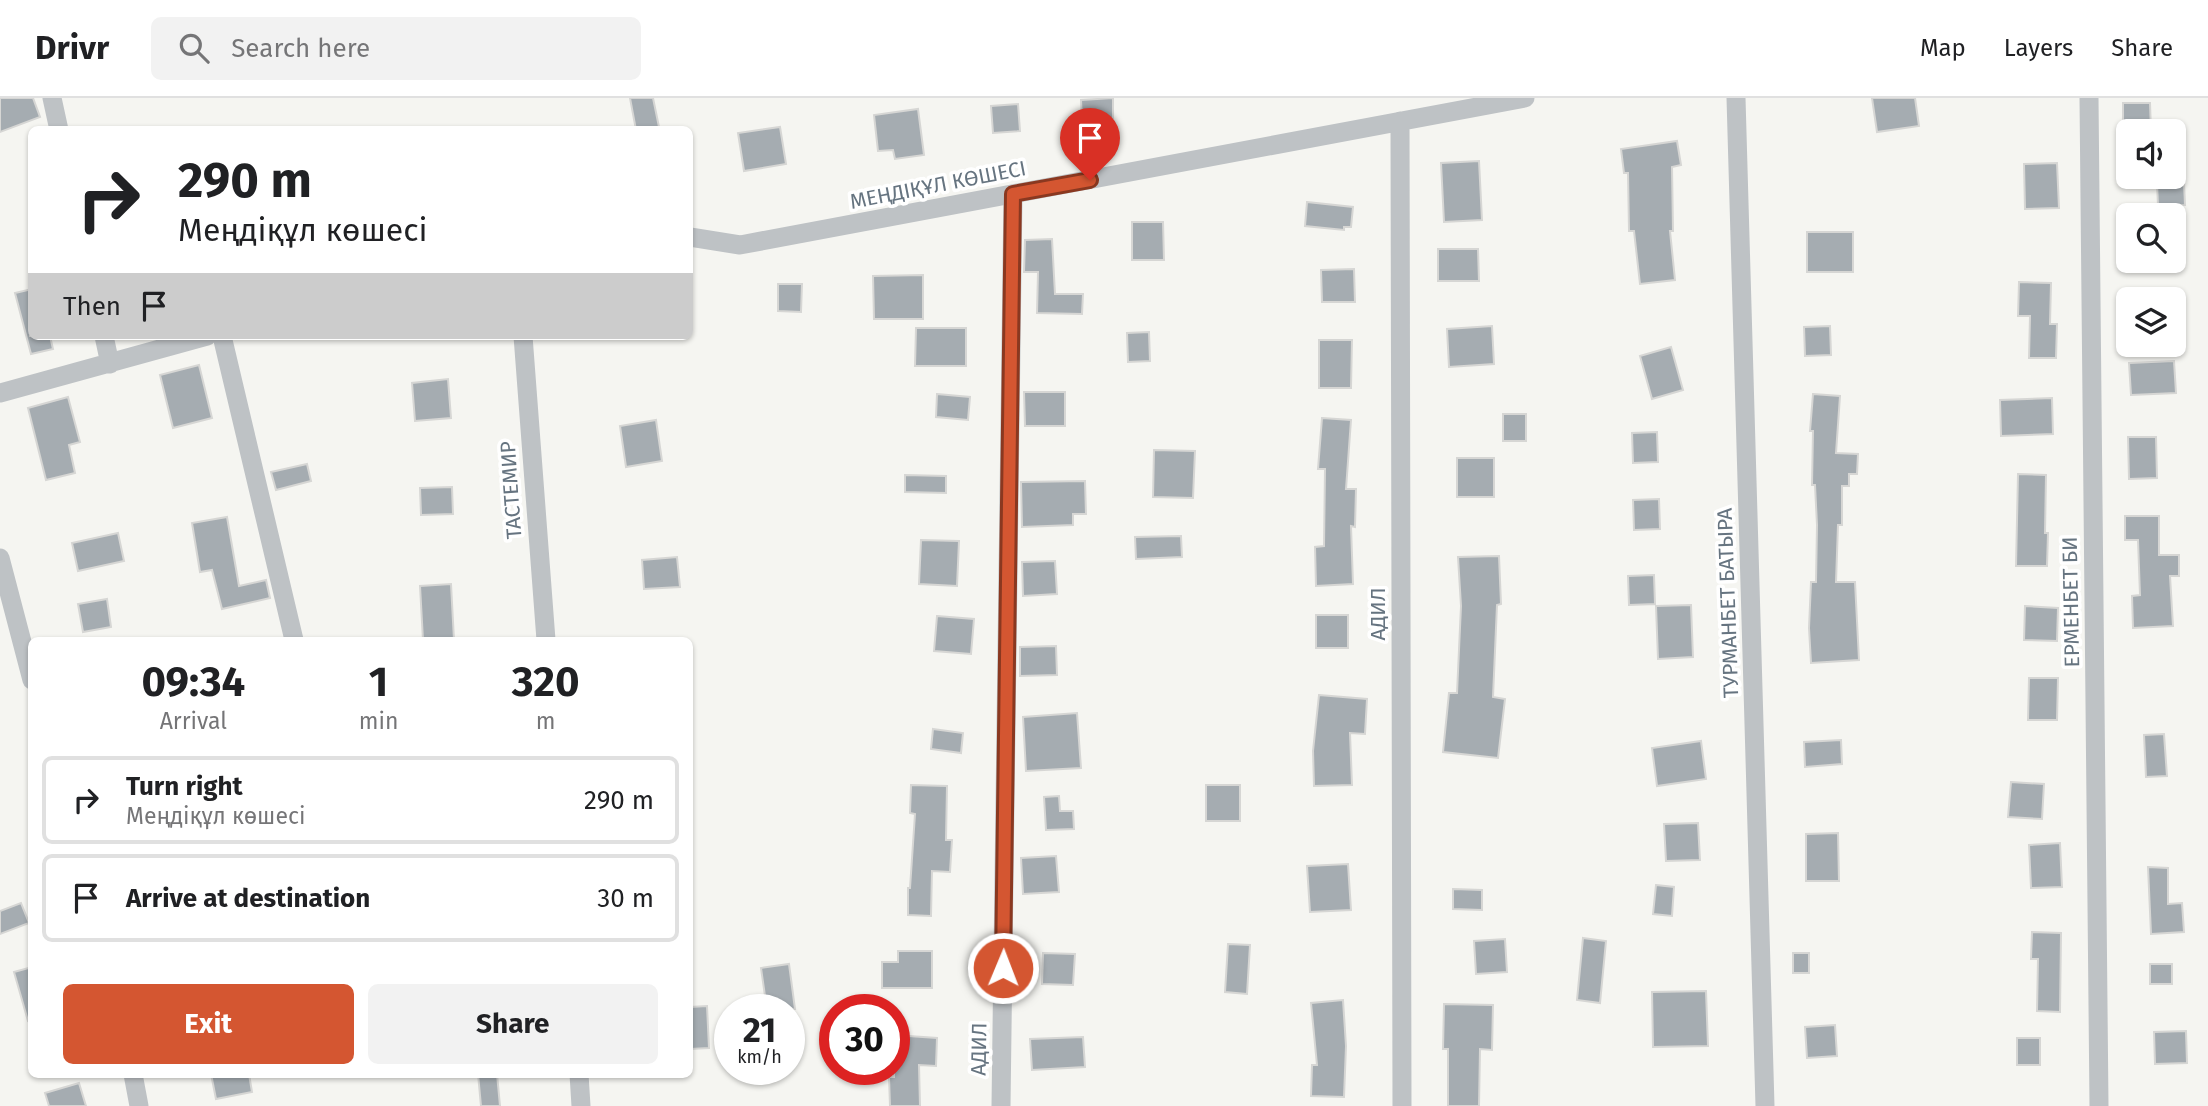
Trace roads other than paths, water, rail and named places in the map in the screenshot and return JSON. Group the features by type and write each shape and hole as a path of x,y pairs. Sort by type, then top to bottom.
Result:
{"street":[{"path":"52,98 58,126"},
{"name":"МЕҢДІҚҰЛ КӨШЕСІ","path":"693,237 740,245 1525,98"},
{"name":"ТУРМАНБЕТ БАТЫРА","path":"1735,98 1765,1106"},
{"name":"ЕРМЕНБЕТ БИ","path":"2088,98 2099,1106"},
{"name":"АДИЛ","path":"1400,121 1402,1106"},
{"name":"АДИЛ","path":"1001,1106 1013,194"},
{"path":"105,340 110,364"},
{"path":"0,393 193,340"},
{"path":"223,340 293,637"},
{"name":"ТАСТЕМИР","path":"523,340 546,637"},
{"path":"0,558 28,665"},
{"path":"133,1078 139,1106"},
{"path":"579,1078 581,1106"}]}
